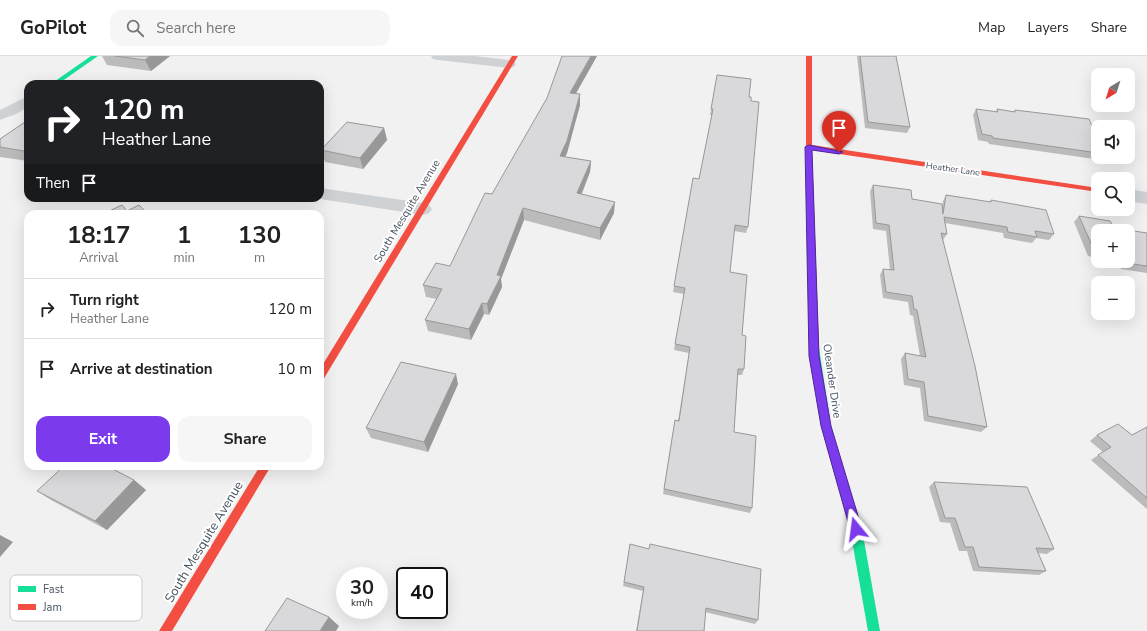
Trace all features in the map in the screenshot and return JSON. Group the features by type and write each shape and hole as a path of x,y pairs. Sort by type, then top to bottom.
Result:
{"street":[{"path":"60,80 95,56"},
{"path":"438,56 512,60"},
{"name":"Oleander Drive","path":"809,56 809,147 814,356 826,426 856,529 874,631"},
{"name":"South Mesquite Avenue","path":"324,370 512,60"},
{"path":"0,115 24,103"},
{"name":"Heather Lane","path":"809,147 1091,189"},
{"path":"324,195 423,209"},
{"path":"1135,196 1147,198"},
{"name":"South Mesquite Avenue","path":"165,631 264,470"}],"building":[{"path":"115,56 150,56 145,60"},
{"path":"562,56 591,56 570,93 580,94 567,141 560,156 591,161 577,193 615,202 600,228 523,208 497,275 501,276 487,304 482,303 469,329 425,320 442,289 423,285 436,263 450,266 485,193 492,194 547,98"},
{"path":"860,56 896,56 910,127 868,122"},
{"path":"717,75 751,79 749,97 751,97 751,101 759,102 748,227 735,225 730,272 747,275 742,335 746,336 744,369 738,369 734,432 756,436 752,508 664,489 675,420 679,421 690,347 675,344 685,288 674,286 693,178 699,179 713,109 711,109"},
{"path":"976,109 998,112 997,109 1015,112 1015,110 1089,119 1091,124 1091,152 993,138 992,136 982,134"},
{"path":"347,122 384,128 360,158 324,151 324,147"},
{"path":"24,123 24,151 0,147 0,139"},
{"path":"873,185 911,190 912,199 942,204 943,214 946,195 991,202 991,200 1046,210 1054,234 1035,231 1037,237 1008,232 1007,227 944,217 947,234 941,233 975,366 987,427 928,416 924,382 908,379 905,353 926,357 917,310 914,309 912,296 886,292 883,269 894,270 889,225 876,223"},
{"path":"122,205 126,210 111,210"},
{"path":"139,205 144,210 129,210"},
{"path":"1079,216 1110,221 1112,224 1091,224 1091,243"},
{"path":"1135,231 1147,233 1147,266 1135,264"},
{"path":"401,362 456,374 424,442 366,428"},
{"path":"1118,424 1132,435 1147,427 1147,498 1098,455 1111,447 1097,435"},
{"path":"60,470 115,470 134,480 95,521 37,491"},
{"path":"934,482 1027,487 1054,549 1036,548 1046,571 979,567 973,547 965,547 955,518 945,518"},
{"path":"630,544 649,549 650,544 761,569 758,620 706,608 704,631 637,631 644,587 624,582"},
{"path":"287,598 329,617 320,631 265,631"}],"traffic: fast":[{"path":"60,80 95,56"},
{"path":"814,348 826,426 856,529 874,631"}],"traffic: jam":[{"path":"324,370 515,56"},
{"path":"809,56 809,147 814,348"},
{"path":"809,147 1091,189"},
{"path":"165,631 264,470"}],"route":[{"path":"839,152 809,147 814,356 826,426 856,529"}]}
